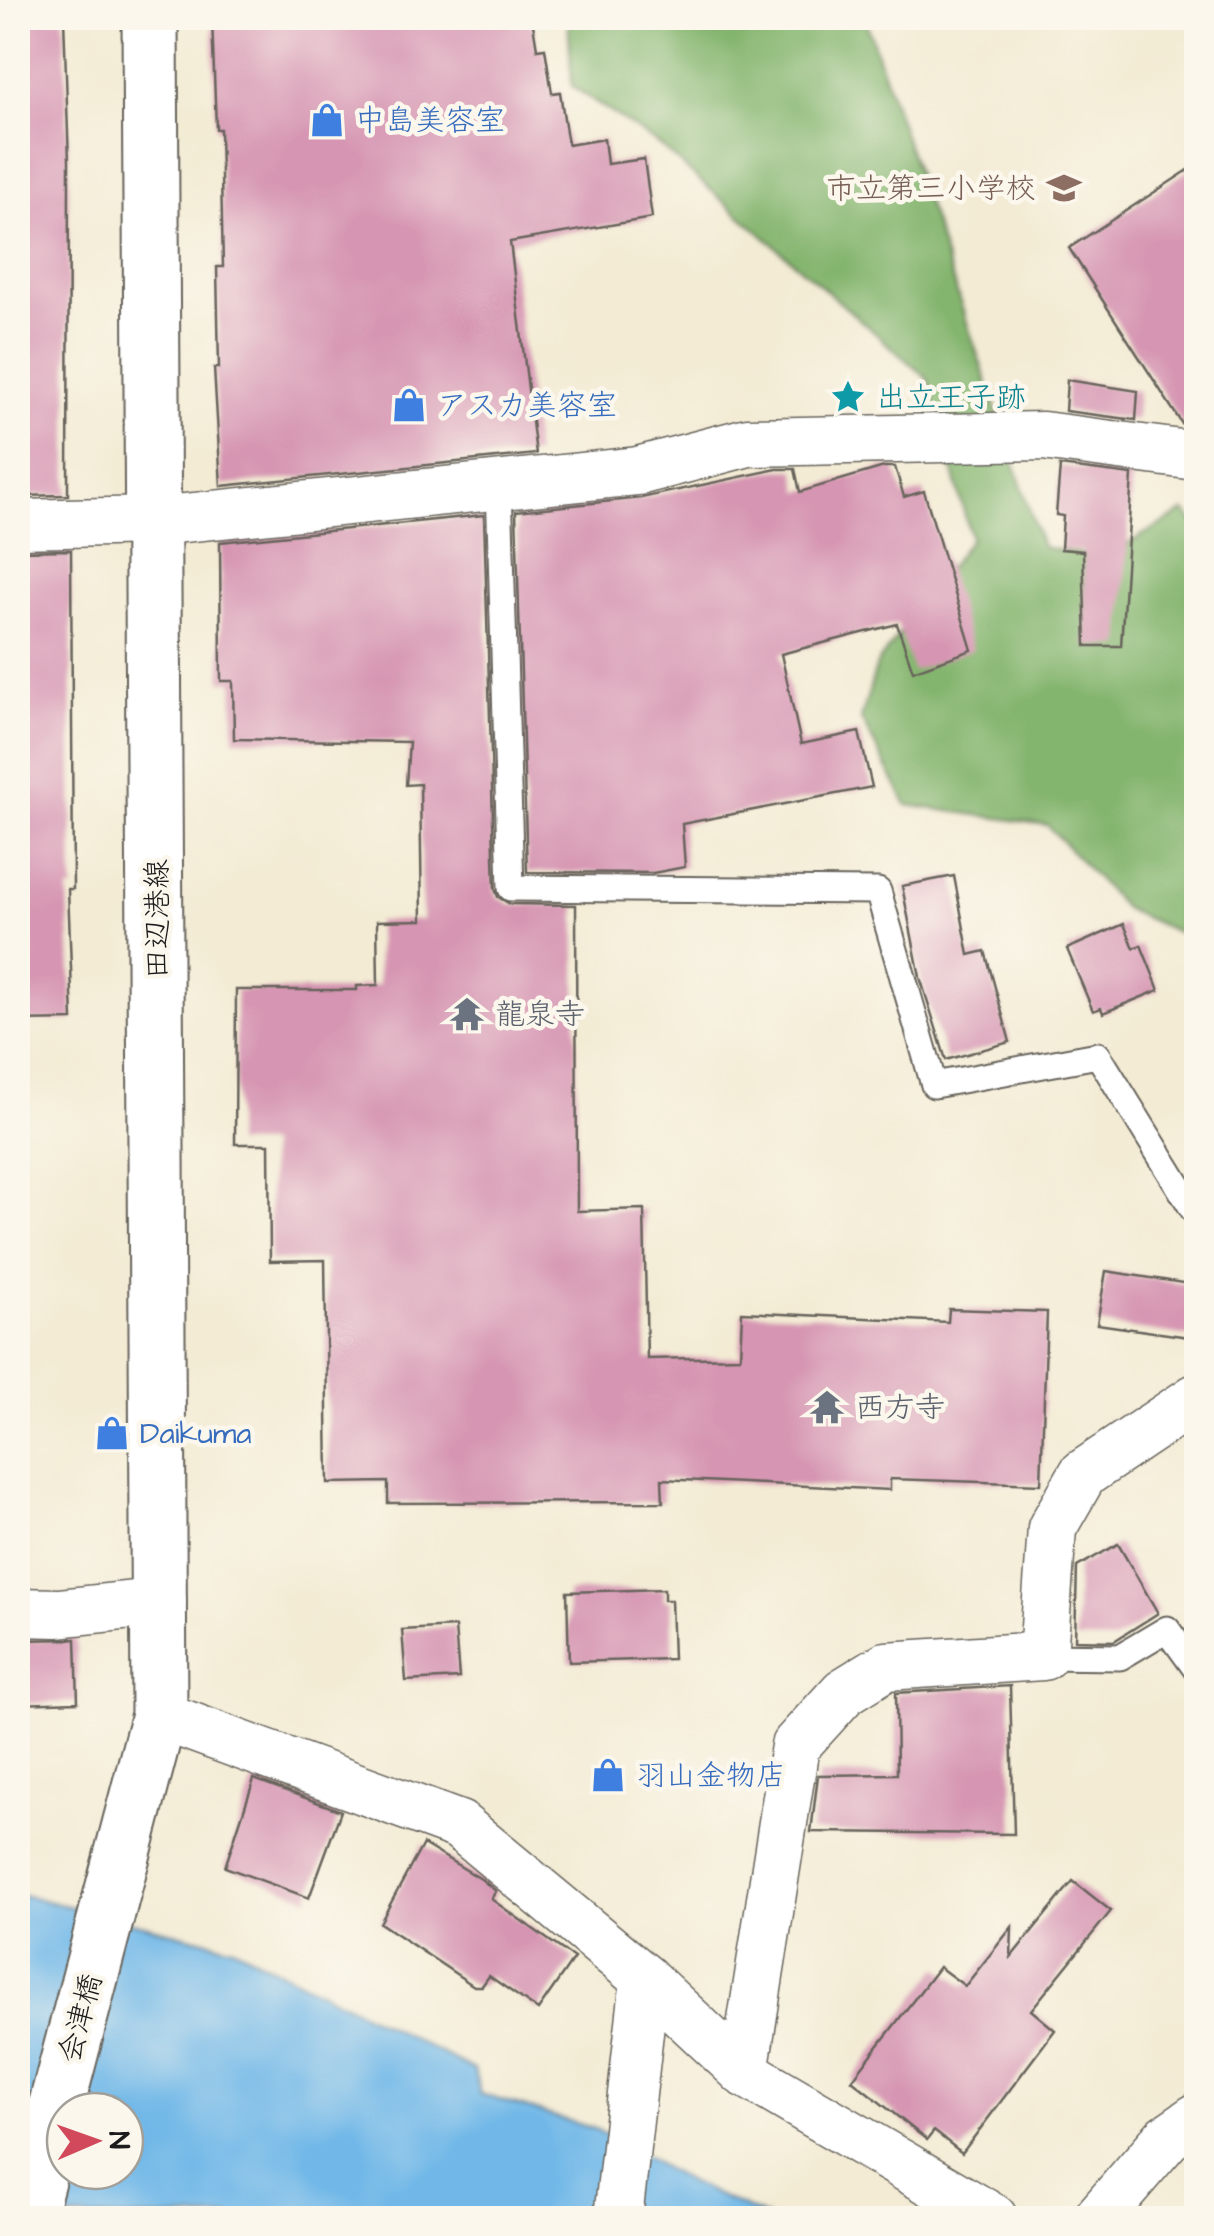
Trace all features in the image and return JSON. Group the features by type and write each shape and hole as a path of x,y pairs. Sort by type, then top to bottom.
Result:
{"main road":[{"name":"田辺港線","path":"133,1818 159,1715 162,1602 150,18"},
{"name":"会津橋","path":"27,2218 133,1818"}],"street":[{"path":"18,524 155,522 638,471 748,442 1042,436 1196,456"},
{"path":"744,2072 795,1746 844,1692 886,1666 1043,1656 1052,1528 1083,1474 1196,1398"},
{"path":"18,1612 58,1613 162,1602"},
{"path":"159,1715 459,1825 646,1980 744,2072 993,2218"},
{"path":"618,2218 646,1980"},
{"path":"1098,2218 1167,2138 1196,2118"}],"lane":[{"path":"499,485 511,888 878,891 934,1085 1098,1055 1196,1214"},
{"path":"1043,1656 1120,1657 1167,1630 1196,1669"}],"green space":[{"path":"568,18 865,18 1042,547 1102,558 1185,511 1196,525 1196,940 1125,909 1047,825 907,805 861,719 877,664 971,538 928,379 659,145 572,86"}],"water":[{"path":"18,1894 233,1947 474,2070 480,2094 595,2129 692,2184 768,2218 18,2218"}],"building":[{"path":"18,18 64,18 69,162 68,495 18,496"},
{"path":"212,18 532,18 537,49 545,48 552,93 560,92 568,145 604,139 607,164 644,159 652,218 510,242 536,454 221,486 214,368 219,368 217,267 223,267 220,129 216,129"},
{"path":"1196,165 1196,428 1184,427 1069,248"},
{"path":"1067,380 1138,391 1136,420 1065,411"},
{"path":"1060,466 1132,475 1121,646 1086,646 1083,551 1061,549 1063,516 1056,515"},
{"path":"895,467 904,497 924,491 972,650 913,671 897,624 781,654 801,744 859,732 872,787 682,824 685,867 653,873 527,872 516,511 641,498 777,469 795,469 800,492"},
{"path":"484,515 495,889 498,897 510,904 576,905 577,1211 644,1209 647,1359 740,1357 742,1312 948,1322 949,1309 1047,1312 1041,1484 890,1479 890,1490 662,1479 663,1502 388,1503 388,1482 328,1483 325,1260 270,1261 269,1144 235,1144 236,990 357,990 357,986 378,985 377,921 422,920 420,784 406,785 409,742 234,739 233,681 221,681 220,542"},
{"path":"71,550 73,889 68,889 73,1020 18,1021 18,551"},
{"path":"954,876 969,955 985,951 1010,1042 946,1060 920,977 902,886"},
{"path":"1124,924 1134,948 1141,945 1159,990 1103,1013 1101,1008 1093,1011 1067,949"},
{"path":"1106,1271 1196,1285 1196,1338 1097,1324"},
{"path":"1118,1544 1158,1613 1114,1641 1075,1640 1077,1567"},
{"path":"664,1589 664,1600 671,1600 673,1659 569,1662 567,1592"},
{"path":"455,1627 459,1678 406,1681 402,1630"},
{"path":"76,1639 78,1702 18,1704 18,1640"},
{"path":"1010,1686 1014,1834 811,1832 818,1775 897,1774 896,1693"},
{"path":"254,1779 341,1811 309,1898 225,1867"},
{"path":"423,1844 481,1879 496,1891 491,1899 574,1958 538,2010 489,1976 482,1986 474,1986 380,1923"},
{"path":"1073,1881 1111,1911 1031,2010 1055,2030 962,2153 934,2131 927,2140 852,2080 939,1967 965,1986 1012,1927 1011,1957"}],"place":[{"name":"中島美容室","path":"327,120"},
{"name":"市立第三小学校","path":"1064,188"},
{"name":"出立王子跡","path":"848,397"},
{"name":"アスカ美容室","path":"409,405"},
{"name":"龍泉寺","path":"467,1014"},
{"name":"西方寺","path":"827,1407"},
{"name":"Daikuma","path":"112,1433"},
{"name":"羽山金物店","path":"608,1775"}]}
